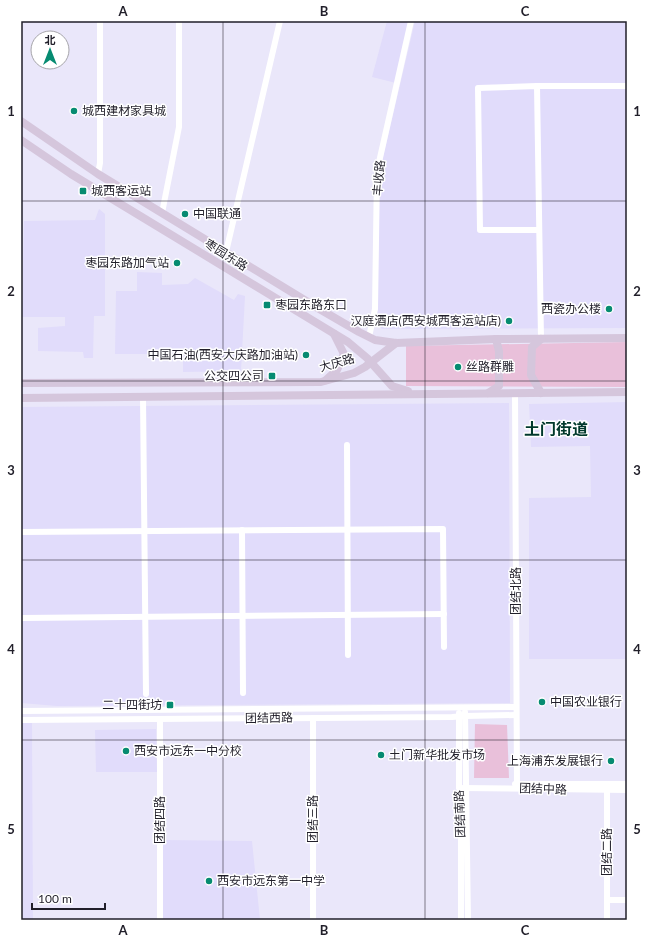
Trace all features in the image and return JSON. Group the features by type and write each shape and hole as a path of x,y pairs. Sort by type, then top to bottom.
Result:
{"main road":[{"name":"枣园东路","path":"21,121 98,174 369,337 375,340 396,343"},
{"name":"枣园东路","path":"21,140 71,174 271,297 348,342 367,358 392,386 414,394"},
{"path":"326,381 337,370 344,354 334,334"},
{"path":"396,343 496,339 627,338"},
{"path":"487,393 499,386 499,350 496,339"},
{"path":"541,339 532,347 532,375 541,393"},
{"name":"大庆路","path":"21,383 326,381 354,373 372,363 396,343"},
{"path":"298,382 298,395"},
{"path":"21,398 627,392"}],"street":[{"path":"98,174 100,163 100,21"},
{"path":"162,213 179,127 179,21"},
{"path":"226,252 280,21"},
{"name":"丰收路","path":"369,337 375,309 377,171 411,21"},
{"path":"537,86 541,339"},
{"path":"539,230 480,230 478,88 537,86 627,86"},
{"name":"团结北路","path":"515,393 517,786"},
{"path":"143,397 146,694"},
{"path":"347,445 348,655"},
{"path":"21,532 443,528 444,647"},
{"path":"242,530 243,693"},
{"path":"21,618 444,614"},
{"name":"团结南路","path":"462,707 462,920"},
{"name":"团结西路","path":"21,711 516,707"},
{"name":"团结西路","path":"21,720 516,715"},
{"name":"团结三路","path":"313,718 313,920"},
{"name":"团结四路","path":"160,719 160,920"},
{"name":"团结中路","path":"607,787 627,784"},
{"name":"团结南路","path":"462,786 467,793 468,920"},
{"name":"团结中路","path":"462,786 607,787 627,790"},
{"name":"团结二路","path":"607,787 607,920"},
{"path":"607,900 627,900"}],"shaded area":[{"path":"387,21 411,21 396,83 372,77"},
{"path":"415,21 627,21 627,328 382,329 377,323 380,170"},
{"path":"99,209 105,214 105,316 94,316 93,358 84,358 83,352 38,351 38,328 65,326 65,317 22,317 24,221 95,220"},
{"path":"137,272 162,273 162,285 188,284 195,278 234,300 238,294 245,296 241,371 183,372 183,354 115,354 116,291 137,291"},
{"path":"627,342 627,387 406,386 406,346"},
{"path":"627,402 627,659 529,659 529,498 591,497 590,446 531,447 529,404"},
{"path":"509,403 510,703 57,706 21,703 21,407"},
{"path":"21,723 32,723 33,920 21,920"},
{"path":"475,724 507,725 509,778 474,778"},
{"name":"西安市远东一中分校","path":"156,729 157,772 96,772 95,730"},
{"name":"西安市远东第一中学","path":"162,840 252,841 260,920 162,920"}],"place":[{"name":"城西建材家具城","path":"74,111"},
{"name":"城西客运站","path":"83,191"},
{"name":"中国联通","path":"185,214"},
{"name":"枣园东路加气站","path":"177,263"},
{"name":"枣园东路东口","path":"267,305"},
{"name":"西瓷办公楼","path":"609,309"},
{"name":"汉庭酒店(西安城西客运站店)","path":"509,321"},
{"name":"中国石油(西安大庆路加油站)","path":"306,355"},
{"name":"丝路群雕","path":"458,367"},
{"name":"公交四公司","path":"272,376"},
{"name":"中国农业银行","path":"542,702"},
{"name":"二十四街坊","path":"170,705"},
{"name":"西安市远东一中分校","path":"126,751"},
{"name":"土门新华批发市场","path":"381,755"},
{"name":"上海浦东发展银行","path":"611,761"},
{"name":"西安市远东第一中学","path":"209,881"}],"district":[{"name":"土门街道","path":"556,429"}]}
